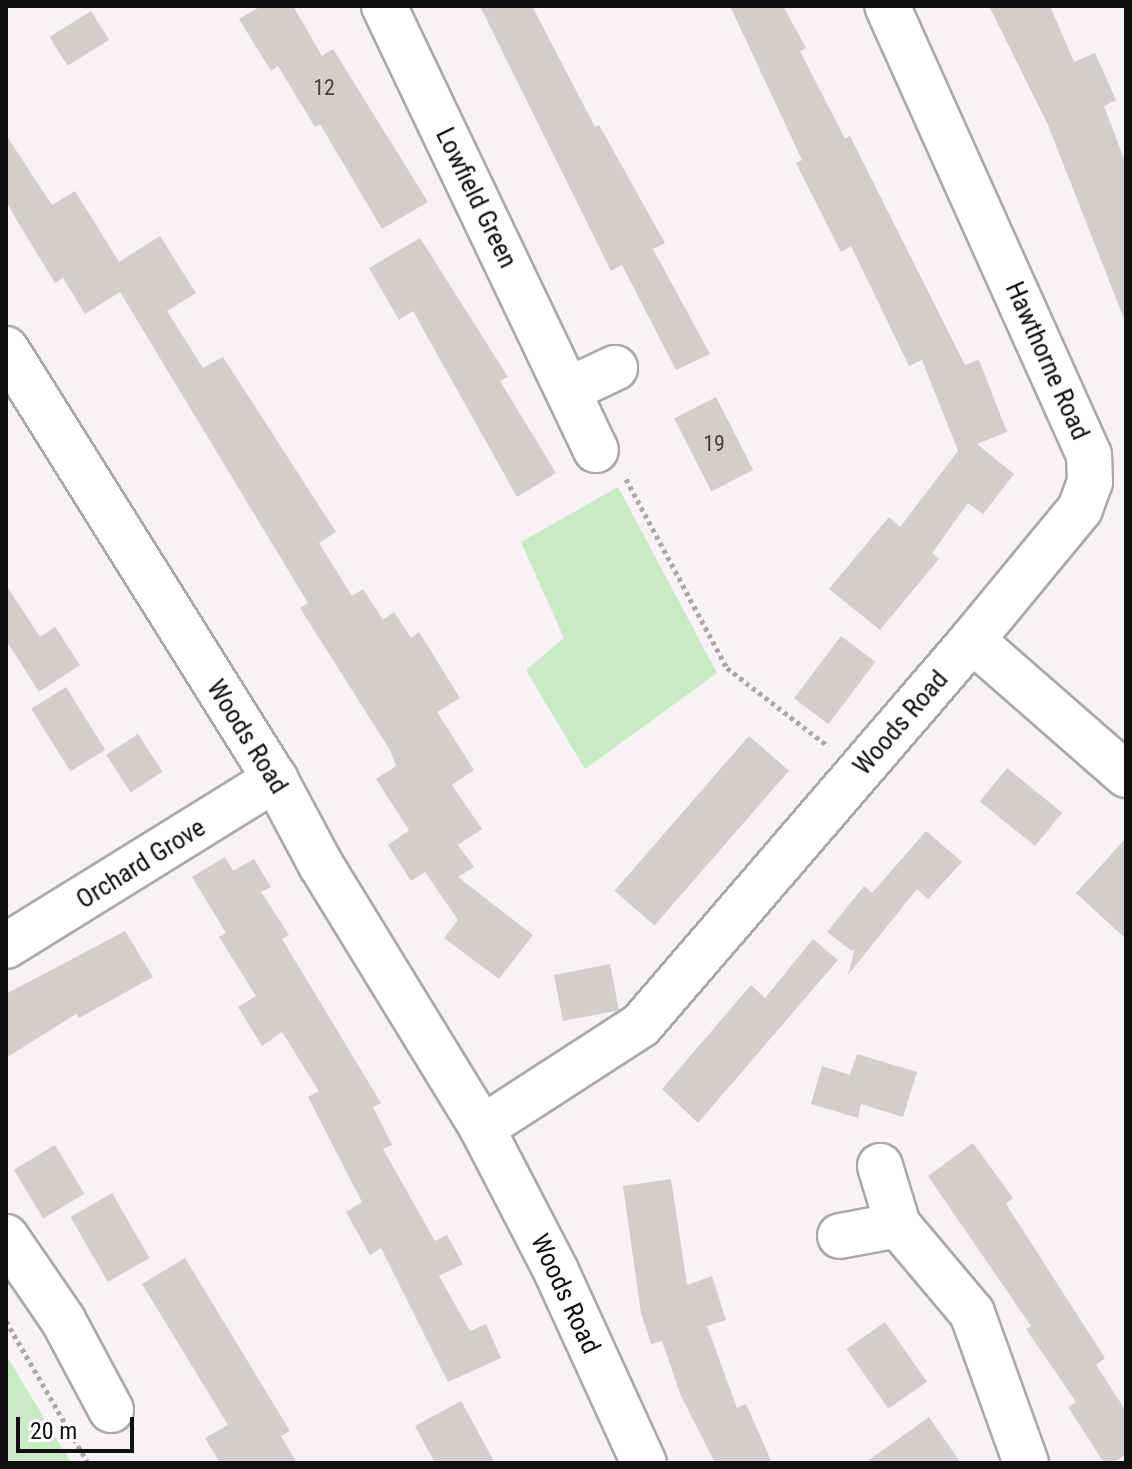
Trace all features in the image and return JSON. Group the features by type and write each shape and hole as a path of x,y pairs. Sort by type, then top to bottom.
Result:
{"street":[{"name":"Lowfield Green","path":"384,6 596,450"},
{"name":"Hawthorne Road","path":"887,6 1089,455 1090,482 1080,509 972,640"},
{"name":"Woods Road","path":"6,349 275,779 321,865 482,1128 556,1271 644,1463"},
{"path":"568,390 615,368"},
{"path":"972,640 1126,775"},
{"name":"Woods Road","path":"482,1128 641,1025 972,640"},
{"name":"Orchard Grove","path":"6,946 275,779"},
{"path":"880,1166 898,1225 972,1313 1026,1463"},
{"path":"840,1236 898,1225"},
{"path":"6,1237 63,1320 111,1410"}],"path":[{"path":"596,450 623,473 727,668 860,771"},
{"path":"6,1321 88,1463"}],"green space":[{"path":"618,487 717,673 585,769 526,670 564,638 521,542"},
{"path":"6,1355 71,1463 6,1463"}],"building":[{"path":"261,6 293,6 322,56 333,49 428,202 382,229 320,124 315,127 278,66 271,71 239,19"},
{"path":"480,6 532,6 595,127 599,125 665,243 653,249 710,354 676,370 622,265 611,271"},
{"path":"730,6 783,6 806,48 800,51 845,139 850,136 965,365 979,360 1007,432 977,444 1014,474 983,514 968,503 932,553 939,559 880,630 829,589 889,517 900,527 958,451 922,360 909,366 851,246 841,252 796,163 802,160"},
{"path":"989,6 1050,6 1074,62 1095,53 1116,100 1104,106 1126,164 1126,324 1048,125"},
{"path":"91,11 109,40 67,66 49,37"},
{"path":"6,135 52,205 75,191 119,262 160,236 196,293 167,311 203,368 223,357 336,532 319,543 352,596 363,589 383,620 394,612 411,638 419,632 460,698 437,712 474,770 452,785 482,829 458,845 474,867 458,877 533,935 499,979 444,938 458,920 425,872 411,881 388,845 409,830 376,779 396,766 390,750 300,608 308,603 120,292 85,314 63,278 55,283 19,224 6,201"},
{"path":"420,238 508,377 500,381 556,473 517,497 413,311 399,320 369,268"},
{"path":"716,397 753,470 711,491 674,418"},
{"path":"6,585 40,637 55,627 80,665 39,692 6,640"},
{"path":"841,636 875,662 828,724 794,698"},
{"path":"66,687 105,750 70,771 31,709"},
{"path":"138,734 163,772 131,792 106,755"},
{"path":"749,736 789,771 655,925 615,891"},
{"path":"1007,768 1062,813 1035,846 980,801"},
{"path":"926,831 962,862 928,899 917,889 848,975 855,948 852,951 827,932 864,886 872,893"},
{"path":"1126,838 1126,939 1076,893"},
{"path":"225,857 233,871 254,859 271,887 261,892 289,935 282,939 381,1103 373,1107 392,1145 383,1149 435,1241 447,1235 463,1264 439,1276 470,1331 486,1324 501,1358 448,1382 381,1248 370,1255 346,1212 362,1202 308,1097 319,1091 282,1032 262,1046 238,1007 256,996 219,937 226,933 192,877"},
{"path":"125,931 153,977 79,1018 76,1014 6,1058 6,994"},
{"path":"813,939 838,960 698,1123 662,1089 751,985 765,998"},
{"path":"610,964 619,1010 563,1021 554,975"},
{"path":"857,1054 917,1072 903,1117 861,1104 858,1118 811,1104 822,1066 850,1075"},
{"path":"973,1143 1013,1198 1006,1204 1105,1358 1096,1365 1126,1411 1126,1454 1113,1463 1104,1463 1068,1407 1076,1402 1026,1329 1031,1326 928,1176"},
{"path":"55,1145 84,1194 43,1219 14,1170"},
{"path":"671,1179 687,1285 712,1276 726,1320 707,1326 737,1408 746,1404 772,1463 715,1463 681,1396 662,1341 651,1344 641,1313 623,1186"},
{"path":"112,1193 150,1258 108,1282 70,1217"},
{"path":"185,1258 290,1431 281,1436 297,1463 220,1463 205,1438 228,1425 142,1284"},
{"path":"885,1322 927,1382 888,1409 846,1349"},
{"path":"461,1401 495,1463 435,1463 415,1426"},
{"path":"929,1417 961,1463 865,1463"}]}
